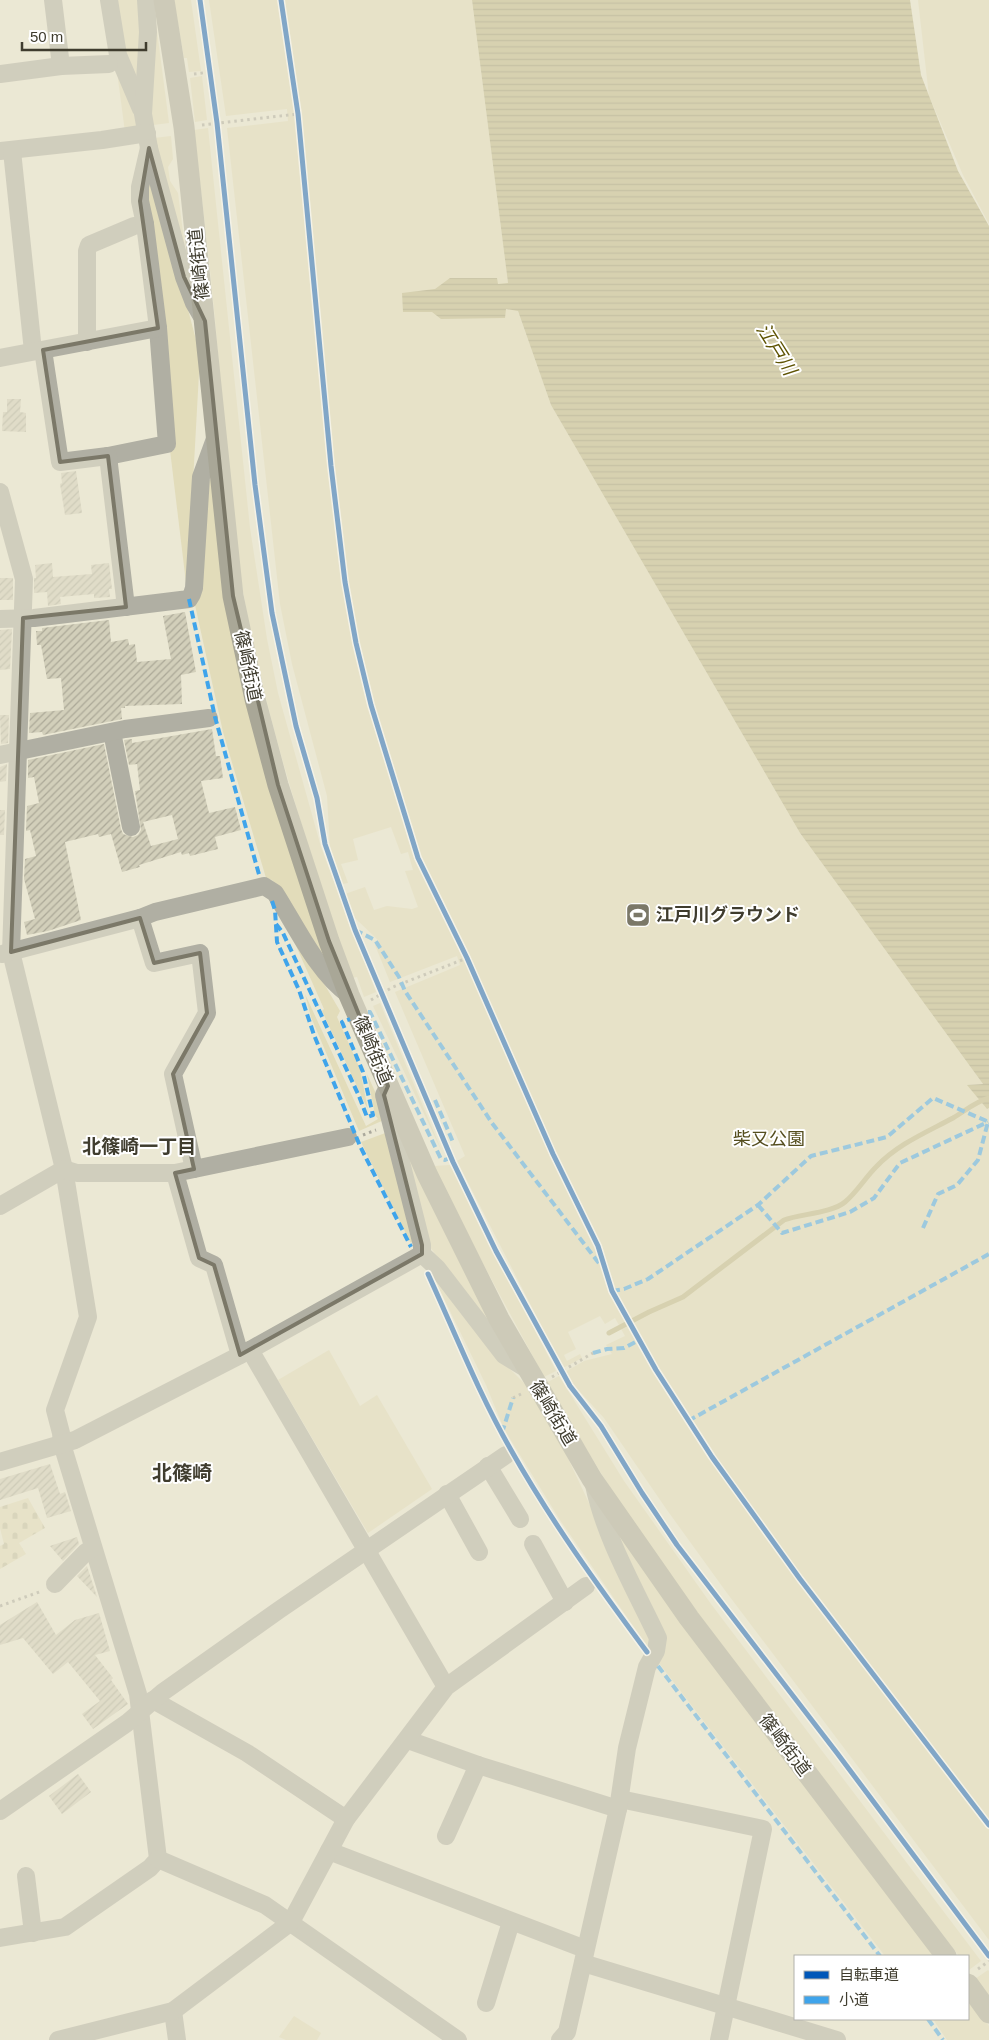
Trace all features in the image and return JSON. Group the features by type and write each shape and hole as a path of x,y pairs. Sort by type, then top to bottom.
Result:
{"main road":[{"name":"篠崎街道","path":"164,0 184,127 233,596 255,699 278,785 349,996 427,1174 499,1319 592,1479 689,1618 945,1955"},
{"path":"969,1985 989,2013"}],"street":[{"path":"53,0 61,66"},
{"path":"109,0 118,55 143,114 184,277 194,303 205,321"},
{"path":"143,114 148,32 146,0"},
{"path":"0,74 61,66 109,64"},
{"path":"102,140 148,140 140,187 140,201 146,224 158,328 167,444 108,456 60,462 38,350 6,151 102,140"},
{"path":"87,342 87,251 89,245 134,226 146,224"},
{"path":"0,358 158,328"},
{"path":"0,619 189,599 192,594 201,477 216,436"},
{"path":"108,456 126,607"},
{"path":"0,492 7,546 24,579 18,752 6,953 64,1169 88,1317 55,1410 62,1444 138,1694 147,1706 247,1753 346,1819"},
{"path":"0,755 112,732 209,718"},
{"path":"112,732 131,827"},
{"path":"6,953 140,918 155,912 264,886 275,893 324,972 337,987 349,996"},
{"path":"140,918 154,963 200,953 207,1013 173,1074 194,1169"},
{"path":"388,1086 384,1094 422,1246 422,1254 437,1268 504,1355 527,1369"},
{"path":"0,1206 64,1169 78,1173 175,1173 348,1138"},
{"path":"175,1173 199,1258 214,1265 245,1352 367,1551 446,1688"},
{"path":"0,1462 75,1440 245,1352 422,1254"},
{"path":"0,1811 279,1610 506,1455"},
{"path":"488,1466 520,1519"},
{"path":"560,2040 567,2032 619,1804 627,1748 647,1667 656,1651 658,1638 598,1508 592,1479"},
{"path":"448,1494 478,1552"},
{"path":"534,1544 565,1602"},
{"path":"51,1586 86,1552 93,1548"},
{"path":"58,2040 173,2011 291,1922 346,1819 446,1688 586,1586"},
{"path":"0,1938 65,1927 150,1868 158,1859 147,1706"},
{"path":"408,1740 478,1766 619,1804 763,1828 720,2040"},
{"path":"446,1836 478,1766"},
{"path":"329,1851 512,1922 584,1956 727,2007 837,2040"},
{"path":"158,1859 265,1905 458,2040"},
{"path":"26,1876 33,1933"},
{"path":"486,2003 512,1922"},
{"path":"173,2011 178,2040"}],"path":[{"path":"209,63 212,81"},
{"path":"201,73 210,72"},
{"path":"296,104 299,122"},
{"path":"207,124 298,114"},
{"path":"216,115 218,133"},
{"path":"315,789 328,853 346,908 380,996 453,1162 496,1251 561,1372 601,1426 642,1493 677,1545 831,1745 989,1956"},
{"path":"463,949 471,967"},
{"path":"380,996 393,987 467,958"},
{"path":"557,1375 593,1354"},
{"path":"0,1606 51,1586"},
{"path":"983,1966 989,1961"}],"highlighted area":[{"path":"149,148 184,277 205,321 233,596 278,785 329,941 388,1086 384,1095 422,1245 422,1254 240,1355 214,1265 199,1258 175,1173 194,1169 173,1074 207,1013 200,953 154,963 140,918 11,952 23,618 126,607 108,456 60,462 43,350 158,328 140,201"}],"green space":[{"path":"115,0 141,0 139,94 125,58"},
{"path":"153,0 169,123 153,125 148,93"},
{"path":"174,0 191,0 201,71 189,72 187,58 184,58"},
{"name":"柴又公園","path":"209,0 472,0 508,283 551,405 800,833 983,1084 968,1085 987,1109 989,1108 989,1940 727,1593 604,1418 570,1381 565,1372 584,1361 612,1354 606,1345 625,1336 615,1318 605,1324 600,1316 568,1332 576,1349 564,1355 567,1361 580,1354 582,1358 563,1368 457,1161 465,1156 395,992 460,965 457,956 390,982 375,945 379,941 355,918 345,894 365,887 374,910 387,906 412,909 418,907 405,871 413,870 408,852 401,854 391,827 353,839 358,860 341,864 348,883 342,884 330,847 327,796 292,664 280,604 227,128 288,121 287,109 226,116"},
{"path":"918,0 989,0 989,224 963,175 929,96"},
{"path":"116,64 139,124 136,130 125,132"},
{"path":"202,76 207,120 195,122 190,78"},
{"path":"208,128 250,528 267,639 278,693 321,847 376,992 364,997 357,977 352,978 302,827 273,724 248,620 232,511 212,289 194,130"},
{"path":"171,136 173,159 168,167 170,181 178,193 188,271 154,138"},
{"path":"149,162 200,355 187,591 170,450 175,449 150,222 146,206"},
{"path":"211,479 332,975 278,887 272,880 266,878 223,732 195,605 198,599 207,482"},
{"path":"277,903 340,1011 337,1017 360,1069 368,1110 322,1011 324,1009"},
{"path":"305,994 366,1126 378,1119 375,1115 367,1074 378,1098 384,1120 359,1131 311,1017"},
{"path":"380,1003 443,1154 373,1006"},
{"path":"388,1132 413,1243 410,1242 361,1142"},
{"path":"400,1133 508,1350 430,1247"},
{"path":"450,1165 556,1371 544,1377 466,1232 434,1166"},
{"path":"431,1272 502,1361 527,1386 559,1439 652,1638 649,1649 560,1520 504,1429 486,1385"},
{"path":"329,1350 360,1406 377,1395 432,1489 368,1533 278,1380"},
{"path":"559,1376 624,1481 711,1604 981,1961 969,1970 969,1955 958,1955 697,1612 612,1491 546,1383"},
{"path":"28,1498 45,1528 19,1543 26,1554 0,1569 0,1546 4,1544 0,1528 0,1507"},
{"path":"614,1527 935,1955 884,1955 659,1663"},
{"path":"989,1971 989,1997 975,1979"},
{"path":"969,1998 989,2026 989,2040 947,2040 934,2020 969,2020"},
{"path":"294,2016 321,2033 317,2040 286,2040 279,2037"}],"water":[{"name":"江戸川","path":"472,0 910,0 921,75 958,171 989,226 989,1108 987,1109 967,1085 983,1084 800,833 551,405 518,311 506,309 505,318 441,319 432,312 403,312 402,293 435,289 450,278 497,278 498,284 508,283"}],"building":[{"path":"7,399 21,399 20,412 26,413 26,432 2,431 3,412 7,412"},
{"path":"76,471 82,513 65,515 60,484 62,483 61,473"},
{"path":"52,563 53,577 92,574 91,565 109,563 112,589 109,589 110,597 94,598 94,594 60,597 61,604 48,606 47,592 34,593 35,565"},
{"path":"0,578 13,578 13,600 0,600"},
{"path":"185,612 196,672 181,675 182,704 125,706 125,708 121,708 122,719 43,735 42,732 29,733 30,713 64,710 61,678 47,679 41,645 37,645 36,631 42,631 42,628 109,620 111,642 128,639 129,645 135,644 137,662 171,659 163,616"},
{"path":"12,629 10,669 0,670 0,630"},
{"path":"0,715 9,715 8,743 1,744"},
{"path":"212,729 216,756 220,756 223,778 201,781 209,813 235,807 241,830 215,837 218,849 190,856 189,853 182,855 181,852 122,872 111,834 99,837 98,834 65,842 81,920 48,931 27,935 24,922 35,919 24,879 25,859 36,856 30,830 26,831 27,806 39,803 34,777 28,778 28,760 104,744 121,829 123,834 133,837 138,835 141,830 135,791 140,790 137,764 129,765 124,740 132,739 132,743","holes":["172,815 178,839 151,846 143,822"]},
{"path":"7,764 6,781 0,782 0,767"},
{"path":"0,810 5,810 4,835 0,835"},
{"path":"50,1464 60,1494 65,1492 71,1511 47,1518 38,1488 0,1500 0,1479"},
{"path":"77,1537 79,1544 63,1561 50,1546"},
{"path":"87,1566 97,1597 77,1576"},
{"path":"37,1602 56,1635 75,1620 99,1613 110,1651 95,1655 113,1678 111,1680 128,1704 93,1729 82,1714 100,1701 68,1662 53,1674 23,1638 0,1645 0,1625"},
{"path":"78,1774 91,1792 62,1814 49,1796"}],"waterway":[{"path":"609,1333 683,1297 784,1220 839,1206 893,1152 975,1104 989,1098"}],"marked path":[{"path":"189,599 215,717 260,878"},
{"path":"272,901 275,910 277,942 299,990 314,1035 360,1146 411,1247"},
{"path":"276,924 283,933 367,1117 373,1115 363,1072 342,1022 350,1019"},
{"path":"355,930 375,940 399,977 405,991 492,1123 601,1266"},
{"path":"368,1012 370,1012 441,1159 445,1160 454,1156"},
{"path":"612,1291 624,1289 648,1279 758,1205 811,1156 887,1137 933,1098 989,1122"},
{"path":"435,1100 453,1142"},
{"path":"758,1205 782,1233 850,1212 874,1198 900,1163 988,1122"},
{"path":"923,1228 938,1194 957,1185 978,1160 988,1122"},
{"path":"688,1421 989,1254"},
{"path":"593,1353 607,1349 624,1348 639,1340"},
{"path":"502,1433 513,1398"},
{"path":"658,1666 879,1955"},
{"path":"929,2020 943,2040"}],"cycle path":[{"path":"200,0 217,123 255,485 272,613 296,726 317,798 325,844 355,930 453,1162 496,1251 570,1386 601,1426 642,1493 677,1545 837,1753 989,1956"},
{"path":"281,0 298,114 331,466 345,582 356,643 371,705 418,858 467,958 553,1154 598,1246 612,1291 656,1370 712,1457 800,1579 989,1825"},
{"path":"428,1274 499,1429 526,1476 576,1553 647,1652"}],"place":[{"name":"江戸川グラウンド","path":"638,915"}],"district":[{"name":"北篠崎一丁目","path":"139,1146"},
{"name":"北篠崎","path":"182,1473"}]}
